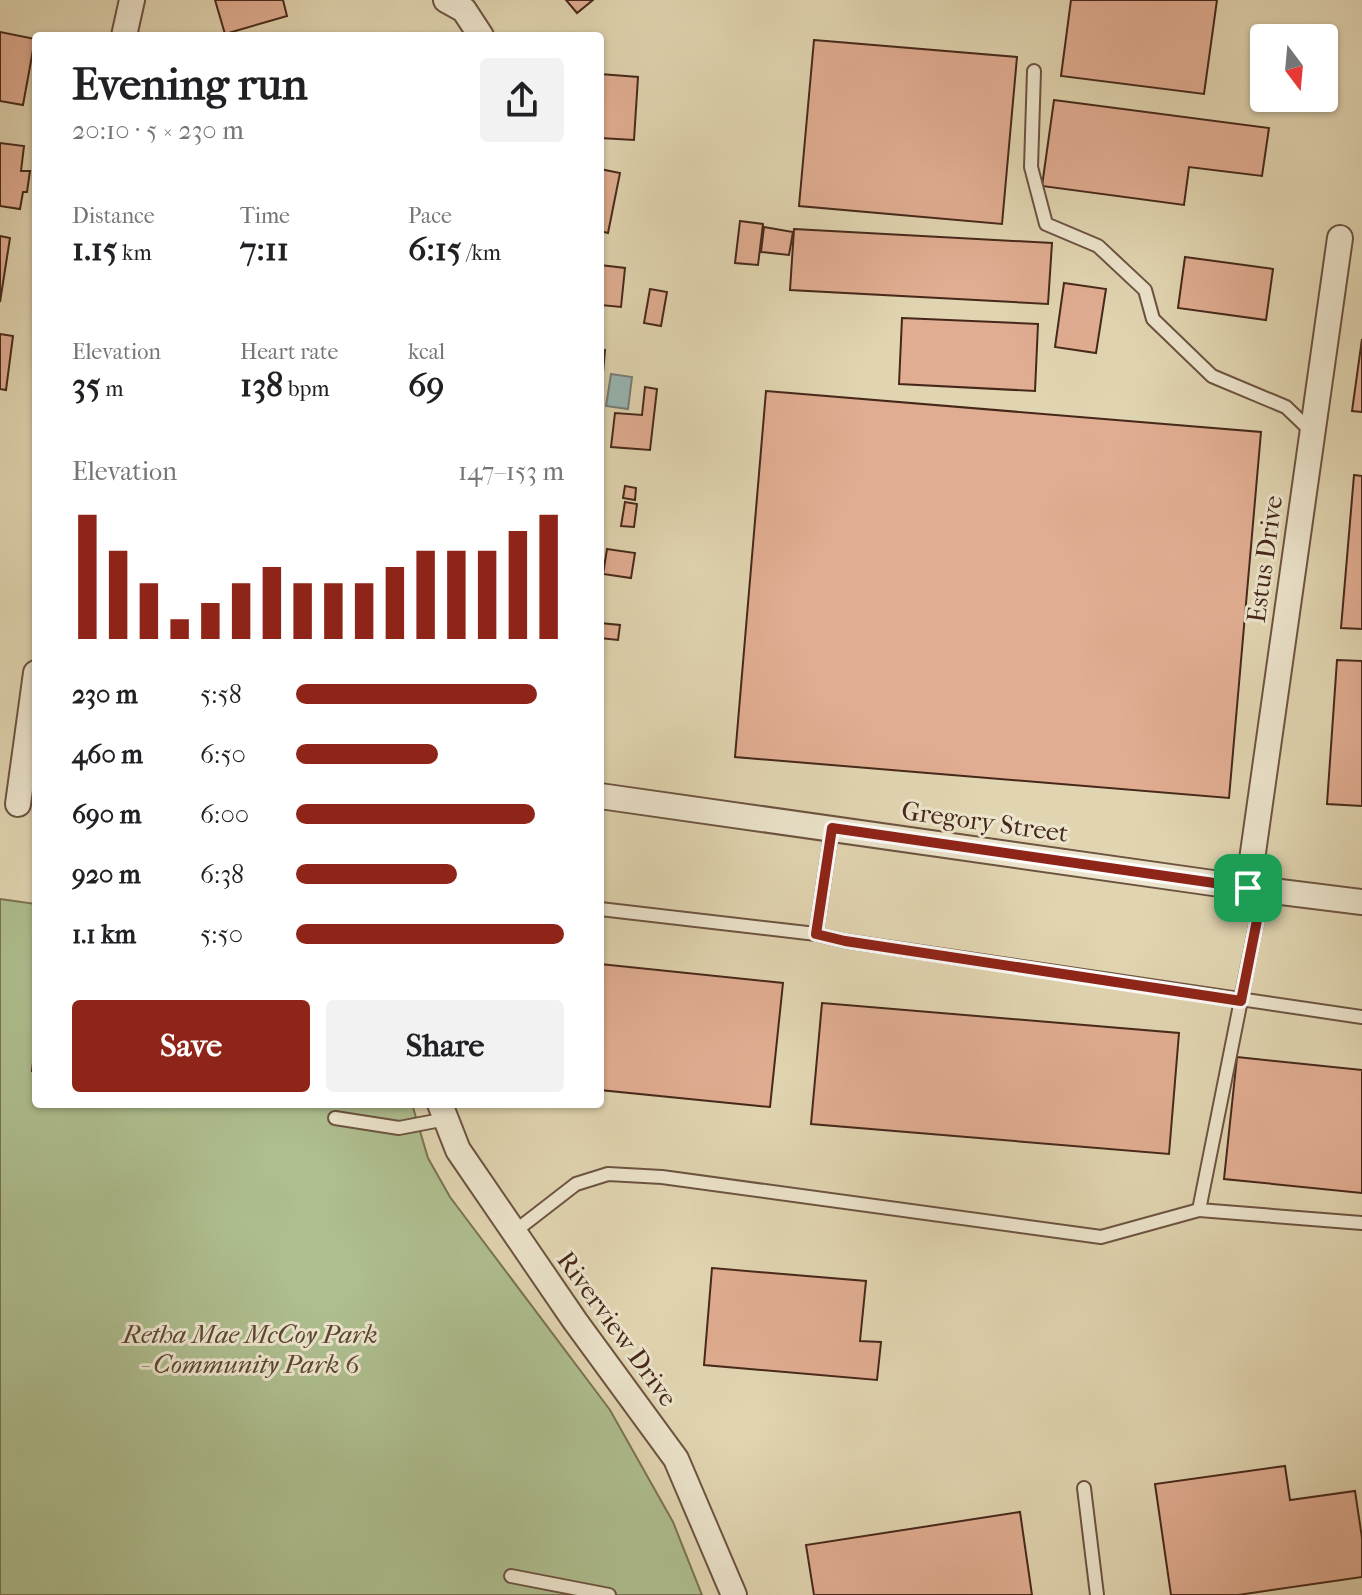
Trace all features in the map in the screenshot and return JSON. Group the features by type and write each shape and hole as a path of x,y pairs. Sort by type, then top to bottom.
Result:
{"street":[{"path":"125,32 132,0"},
{"path":"446,0 464,10 478,32"},
{"name":"Estus Drive","path":"1256,889 1311,431 1340,238"},
{"path":"18,804 32,702"},
{"name":"Gregory Street","path":"604,797 1362,902"},
{"name":"Riverview Drive","path":"443,1112 458,1150 676,1459 734,1595"}],"lane":[{"path":"1034,71 1031,167 1046,224 1098,246 1145,290 1153,319 1212,376 1286,407 1311,431"},
{"path":"816,934 832,828"},
{"path":"1199,1210 1241,1001 1256,889"},
{"path":"604,909 816,934 861,944 1362,1017"},
{"path":"335,1118 399,1128 443,1112"},
{"path":"514,1232 576,1184 608,1174 662,1177 1101,1237 1199,1210 1362,1223"},
{"path":"1084,1488 1097,1595"},
{"path":"511,1576 609,1595"}],"green space":[{"name":"Retha Mae McCoy Park - Community Park 6","path":"0,899 32,903 32,1108 413,1108 428,1158 450,1197 610,1410 673,1522 702,1595 0,1595"}],"water":[{"path":"611,374 632,377 628,409 606,406"}],"building":[{"path":"215,0 283,0 287,16 224,32"},
{"path":"566,0 593,0 577,13"},
{"path":"1071,0 1217,0 1204,94 1061,76"},
{"path":"0,32 32,38 23,105 0,101"},
{"path":"814,40 1017,57 1002,224 799,206"},
{"path":"604,74 638,77 634,140 604,138"},
{"path":"1054,100 1269,128 1262,176 1189,167 1184,205 1042,186"},
{"path":"0,143 24,146 21,171 30,171 27,192 23,192 20,209 0,206"},
{"path":"604,170 620,173 608,233 604,232"},
{"path":"740,221 763,224 758,265 735,263"},
{"path":"764,227 793,232 789,255 761,252"},
{"path":"794,229 1052,243 1048,304 790,290"},
{"path":"0,236 10,238 0,302"},
{"path":"1185,257 1273,269 1266,320 1178,308"},
{"path":"604,265 625,268 621,307 604,305"},
{"path":"1064,283 1106,289 1096,353 1055,347"},
{"path":"650,289 667,292 661,326 644,323"},
{"path":"902,318 1038,324 1035,391 899,384"},
{"path":"0,334 13,336 6,390 0,389"},
{"path":"1362,339 1362,412 1352,411"},
{"path":"645,387 657,389 650,450 611,447 615,413 642,415"},
{"path":"766,391 1261,432 1229,798 735,757"},
{"path":"1354,475 1362,476 1362,629 1341,628"},
{"path":"625,486 636,488 635,500 623,498"},
{"path":"625,502 637,504 634,527 621,526"},
{"path":"607,549 635,553 631,578 604,574"},
{"path":"604,623 620,625 618,640 604,638"},
{"path":"1337,660 1362,661 1362,806 1327,804"},
{"path":"604,964 783,983 770,1107 604,1090"},
{"path":"822,1003 1179,1033 1169,1154 811,1124"},
{"path":"1237,1057 1362,1070 1362,1193 1224,1179"},
{"path":"712,1268 866,1281 860,1341 881,1342 877,1380 704,1365"},
{"path":"1285,1466 1290,1500 1355,1491 1362,1538 1362,1577 1238,1595 1171,1595 1155,1484"},
{"path":"1020,1512 1032,1595 814,1595 806,1545"}],"route":[{"path":"832,828 1248,888 1263,890 1241,1001 816,934 832,828"}]}
